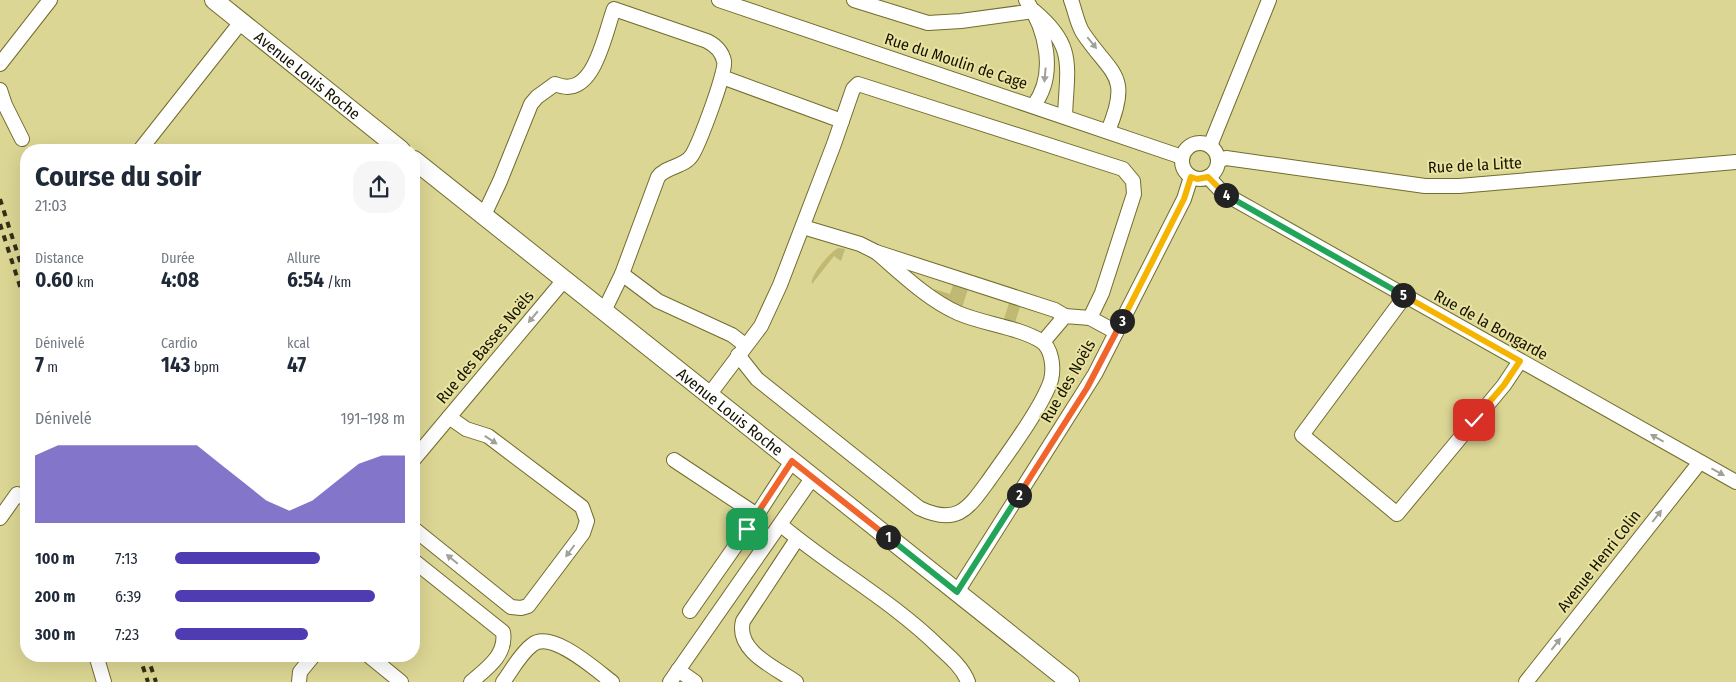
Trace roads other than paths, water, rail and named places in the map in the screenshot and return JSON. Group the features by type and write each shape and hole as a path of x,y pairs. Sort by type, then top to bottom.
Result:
{"main road":[{"name":"Avenue Louis Roche","path":"214,0 389,144"},
{"name":"Avenue Louis Roche","path":"420,165 1070,682"}],"street":[{"path":"0,64 50,0"},
{"name":"Rue du Moulin de Cage","path":"719,0 1034,105 1182,157"},
{"path":"854,0 928,23 961,22 1030,6"},
{"path":"1071,0 1082,31 1114,71 1118,82 1118,102 1108,131"},
{"path":"1210,146 1270,0"},
{"path":"1030,6 1046,48 1047,58 1045,81 1041,96 1034,105"},
{"path":"1030,6 1053,27 1061,39 1066,54 1065,116"},
{"path":"484,215 500,182 531,104 537,97 555,84 562,87 573,87 590,76 614,9 713,44 725,61 722,77 692,155 658,177 622,274 604,311"},
{"path":"145,144 241,22"},
{"path":"722,77 842,121"},
{"path":"709,395 741,350 761,326 803,227 853,89 858,84 863,84 1123,169 1133,181 1134,194 1102,293 1090,318"},
{"path":"0,90 5,105 22,139"},
{"path":"1199,143 1210,146 1214,150 1218,161 1216,170 1208,177 1197,179 1191,177 1183,169 1182,157 1188,147 1199,143"},
{"name":"Rue de la Litte","path":"1218,161 1226,158 1425,186 1468,185 1736,162"},
{"name":"Rue des Noëls","path":"957,592 1087,388 1184,199 1191,177"},
{"name":"Rue de la Bongarde","path":"1208,177 1223,194 1736,482"},
{"path":"803,227 860,244 876,252 1065,316 1090,318 1116,332"},
{"path":"622,274 658,301 732,335 757,379 919,508 944,516 963,512 969,507 998,467 1045,394 1053,370 1051,357 1043,342 972,319 936,302 876,252"},
{"name":"Rue des Basses Noëls","path":"420,452 564,280"},
{"path":"1405,296 1302,434 1397,514 1504,385 1520,361"},
{"path":"1043,342 1065,316"},
{"path":"420,534 511,607 521,608 528,606 583,533 587,521 582,507 488,436 466,429 449,417"},
{"path":"674,460 758,515"},
{"path":"690,611 758,515 792,461"},
{"name":"Avenue Henri Colin","path":"1526,682 1700,462"},
{"path":"670,682 813,477"},
{"path":"0,518 17,494 20,496"},
{"path":"780,525 913,622 965,674 968,682"},
{"path":"796,682 747,647 742,639 740,630 743,621 797,539"},
{"path":"420,566 503,632 504,646 501,652 471,682"},
{"path":"503,682 532,644 544,640 558,644 612,682"},
{"path":"97,662 101,679"},
{"path":"299,682 300,672 308,662"},
{"path":"377,662 401,682"},
{"path":"678,670 695,682"}],"railway":[{"path":"0,199 20,261"},
{"path":"0,224 20,286"},
{"path":"141,662 148,682"},
{"path":"149,662 156,682"}]}
